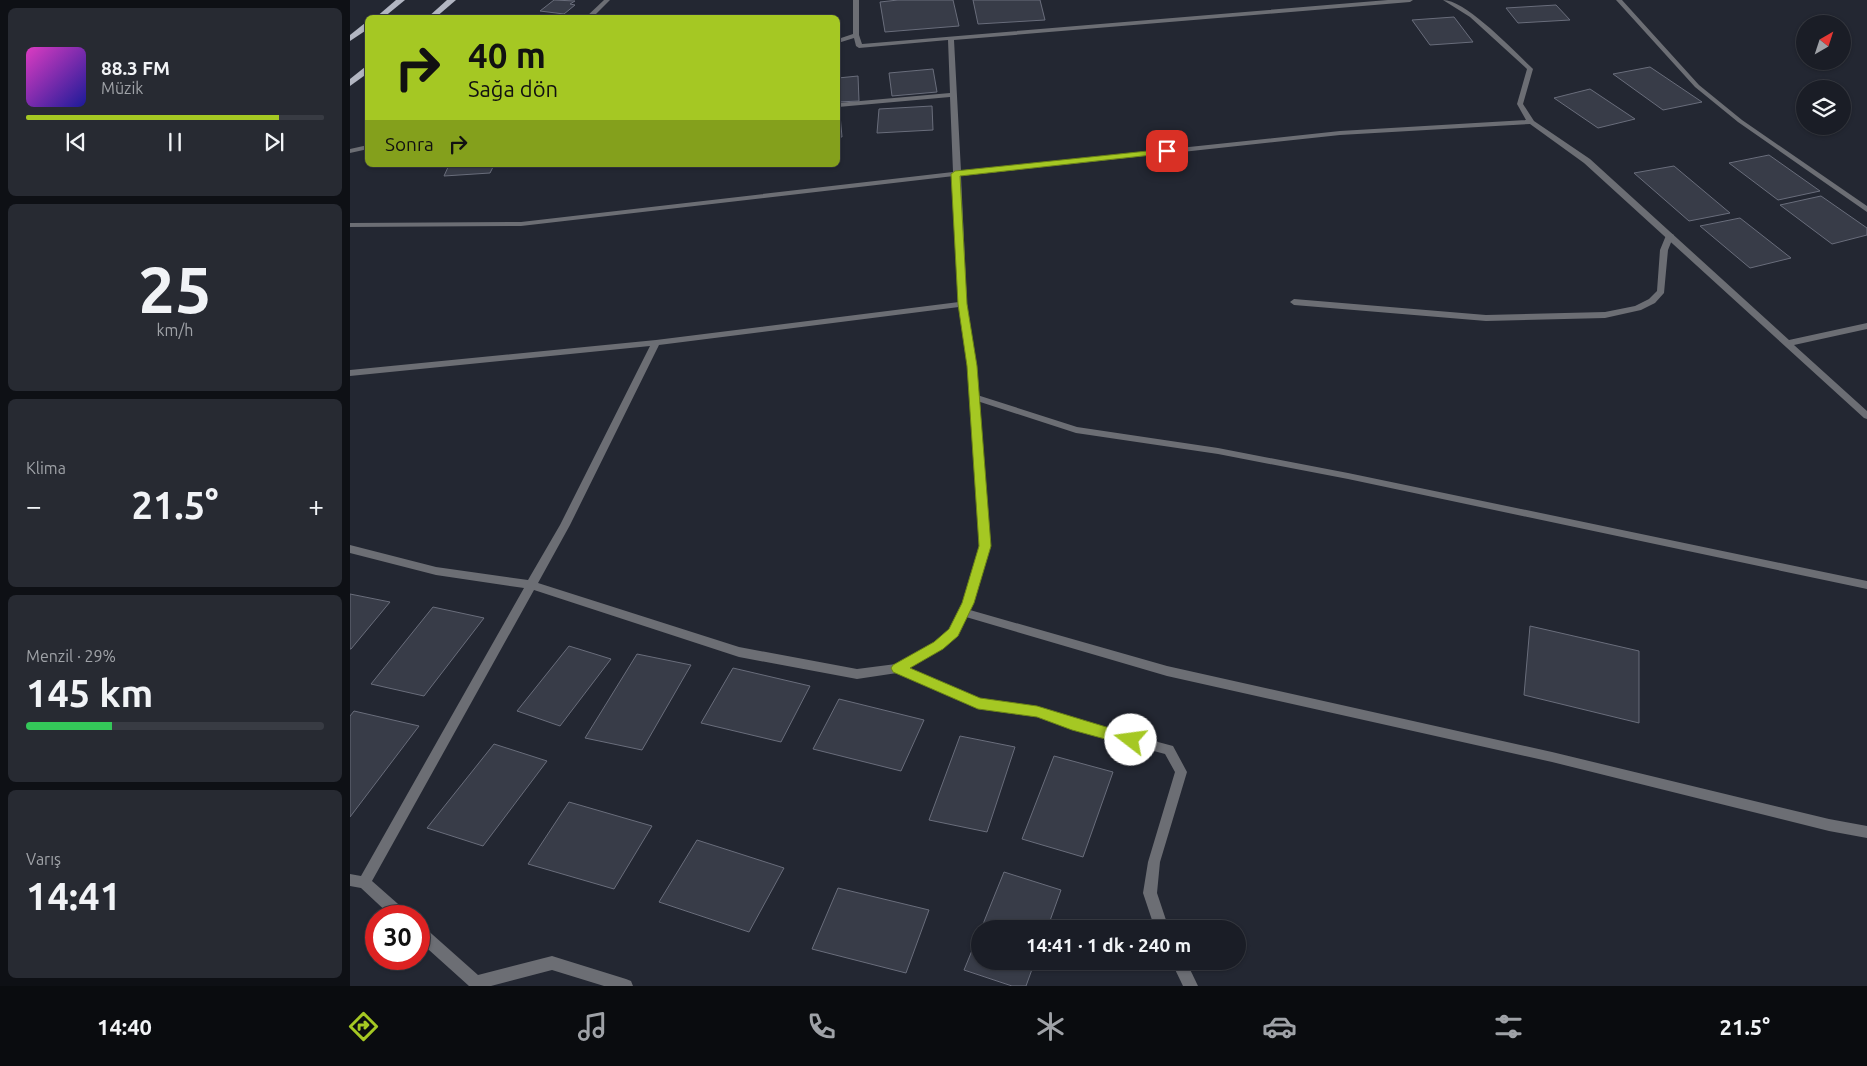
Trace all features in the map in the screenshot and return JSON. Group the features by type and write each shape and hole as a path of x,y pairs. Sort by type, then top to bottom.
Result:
{"main road":[{"path":"382,15 401,0"},
{"path":"434,15 452,0"},
{"path":"350,39 365,27"},
{"path":"350,83 365,71"}],"street":[{"path":"591,15 607,0"},
{"path":"856,0 856,35 859,46 1410,0"},
{"path":"1446,0 1472,16 1530,69 1520,104 1530,122 1587,161 1788,342 1867,416"},
{"path":"1619,0 1697,86 1740,121 1867,210"},
{"path":"840,40 856,35"},
{"path":"350,549 436,571 532,586 739,652 857,674 898,668 938,646 953,632 968,603 985,546 972,366 963,304 955,174 951,39"},
{"path":"840,105 952,94"},
{"path":"350,225 521,224 955,174 1340,133 1530,122"},
{"path":"350,151 365,148"},
{"path":"1294,302 1486,318 1605,315 1638,308 1652,302 1661,291 1664,250 1670,235"},
{"path":"350,373 656,343 963,304"},
{"path":"1788,342 1867,326"},
{"path":"364,884 565,525 656,343"},
{"path":"974,397 1076,430 1218,451 1348,476 1867,585"},
{"path":"963,612 1167,672 1552,757 1829,825 1867,832"},
{"path":"898,668 978,704 1037,712 1072,724 1169,750 1180,772 1154,862 1150,893 1159,920"},
{"path":"350,880 364,884 388,905"},
{"path":"430,942 476,984 552,963 626,986"},
{"path":"1183,970 1191,986"}],"building":[{"path":"554,0 575,1 570,4 575,5 564,14 540,11"},
{"path":"898,0 953,0 959,26 885,32 880,2"},
{"path":"973,0 1040,0 1045,20 978,24"},
{"path":"1556,5 1570,20 1518,23 1506,8"},
{"path":"1454,17 1473,42 1430,45 1412,20"},
{"path":"1650,67 1702,102 1663,110 1613,74"},
{"path":"933,69 937,92 892,96 889,73"},
{"path":"858,76 859,101 840,102 840,78"},
{"path":"1590,89 1635,119 1598,128 1554,98"},
{"path":"932,106 933,130 877,133 879,109"},
{"path":"840,115 842,137 840,137"},
{"path":"1769,155 1820,191 1778,200 1729,163"},
{"path":"1674,166 1730,213 1689,221 1634,173"},
{"path":"448,167 493,167 490,173 444,176"},
{"path":"1821,196 1867,228 1867,235 1832,244 1780,205"},
{"path":"1740,218 1791,258 1750,268 1700,226"},
{"path":"350,594 390,602 351,649 350,649"},
{"path":"433,607 484,618 424,696 371,684"},
{"path":"1530,626 1639,651 1639,723 1524,695"},
{"path":"569,646 611,659 560,726 517,711"},
{"path":"637,654 691,665 642,750 585,738"},
{"path":"733,668 810,686 781,742 701,723"},
{"path":"839,699 924,720 901,771 813,749"},
{"path":"354,711 419,726 350,817 350,716"},
{"path":"960,736 1015,747 987,832 929,820"},
{"path":"494,744 547,761 483,846 427,828"},
{"path":"1054,756 1113,772 1083,857 1022,839"},
{"path":"569,802 652,826 614,889 528,864"},
{"path":"697,840 784,868 749,932 659,902"},
{"path":"1004,872 1061,890 1050,920 985,920"},
{"path":"838,888 929,910 906,973 812,949"},
{"path":"971,953 971,970 1032,970 1026,986 1012,986 964,970"}],"route":[{"path":"1131,740 1072,724 1037,712 978,704 898,668 938,646 953,632 968,603 985,546 972,366 963,304 955,174 1167,151"}]}
